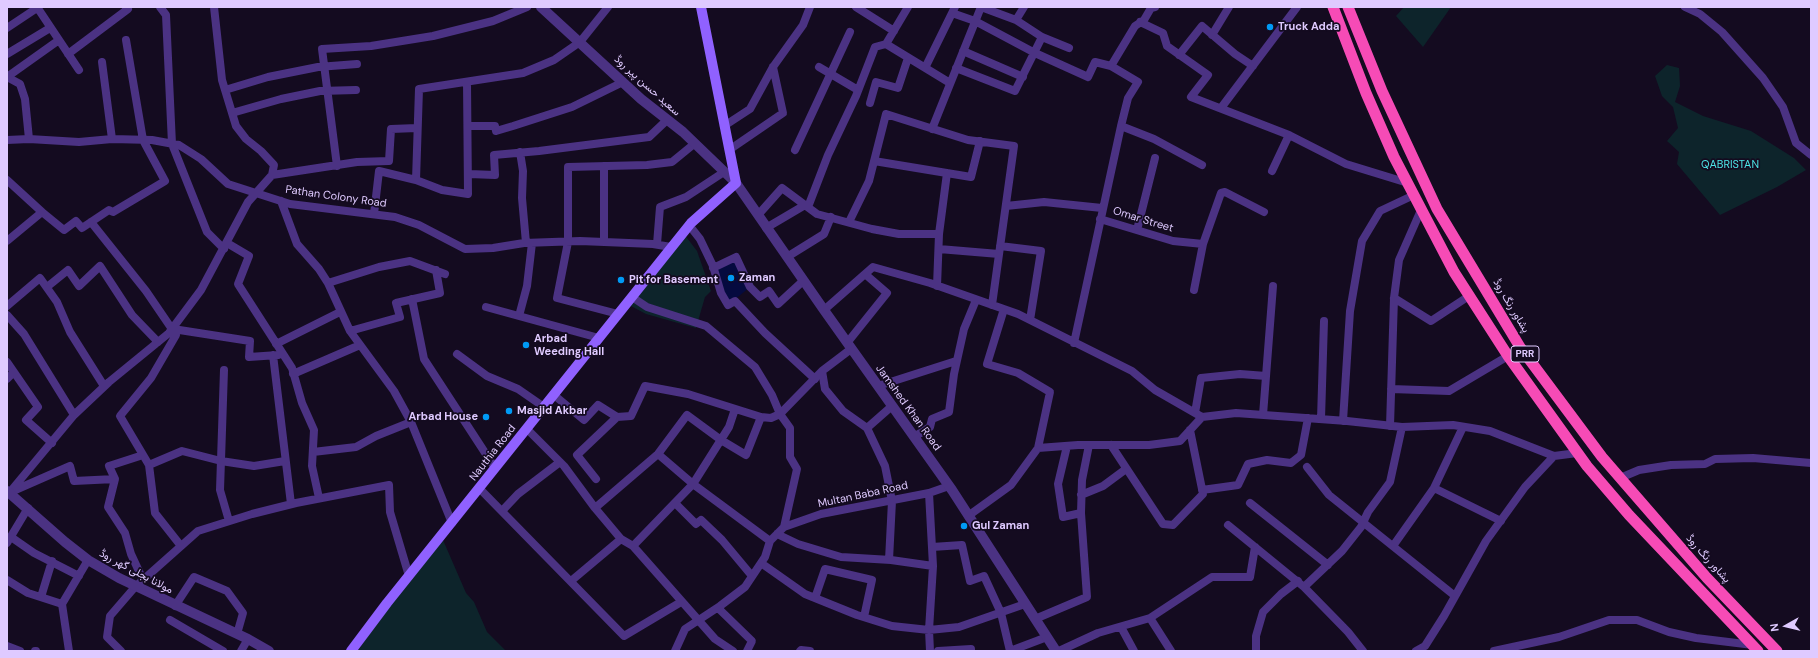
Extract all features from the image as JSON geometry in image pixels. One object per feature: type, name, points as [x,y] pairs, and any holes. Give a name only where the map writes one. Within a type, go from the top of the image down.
[{"type":"highway","name":"PRR","points":[[1333,7],[1366,93],[1421,210],[1454,272],[1508,356],[1577,453],[1629,515],[1756,648]]},
{"type":"highway","name":"پشاور رنگ روڈ","points":[[1348,7],[1382,91],[1438,209],[1520,347],[1602,458],[1702,572],[1777,651]]},
{"type":"main road","points":[[700,7],[736,183]]},
{"type":"main road","name":"Nauthia Road","points":[[352,651],[409,576],[480,489],[495,468],[689,225],[736,183]]},
{"type":"street","points":[[68,54],[128,9],[126,7]]},
{"type":"street","points":[[160,7],[166,15],[172,144],[208,232],[226,246],[249,256],[238,284],[283,355],[293,374],[302,403],[314,430],[312,466],[319,498]]},
{"type":"street","points":[[9,492],[52,443],[74,415],[104,386],[173,329],[202,290],[248,202],[272,175],[274,165],[262,151],[246,139],[236,126],[225,90],[214,7]]},
{"type":"street","points":[[337,166],[326,90],[322,49],[371,46],[433,36],[494,21],[527,7]]},
{"type":"street","name":"سعید حسن پیر روڈ","points":[[541,7],[641,100],[667,120],[736,183]]},
{"type":"street","points":[[416,180],[419,89],[523,73],[554,60],[580,42],[608,7]]},
{"type":"street","points":[[724,126],[750,109],[773,67],[804,25],[810,7]]},
{"type":"street","points":[[856,7],[894,31]]},
{"type":"street","points":[[766,228],[806,206],[858,90],[875,47],[886,44],[908,7]]},
{"type":"street","points":[[932,129],[981,7],[1016,20],[1042,37],[1069,48]]},
{"type":"street","points":[[1016,20],[1024,7]]},
{"type":"street","points":[[1110,66],[1134,26],[1144,20],[1150,8],[1155,7]]},
{"type":"street","points":[[1212,34],[1229,7]]},
{"type":"street","points":[[1221,108],[1297,7]]},
{"type":"street","points":[[1685,7],[1700,14],[1722,32],[1764,78],[1783,107],[1796,143],[1811,155]]},
{"type":"street","points":[[7,28],[37,8],[79,70]]},
{"type":"street","points":[[925,68],[954,10],[1035,53],[1088,77],[1095,62],[1110,66],[1138,82],[1128,98],[1121,126],[1102,208],[1074,343]]},
{"type":"street","points":[[1140,22],[1163,33],[1167,46],[1208,75],[1191,97],[1289,135],[1346,164],[1408,183]]},
{"type":"street","points":[[1179,55],[1202,26],[1235,54],[1253,66]]},
{"type":"street","points":[[7,54],[50,28]]},
{"type":"street","points":[[795,150],[850,32]]},
{"type":"street","points":[[956,68],[1015,91],[1042,37]]},
{"type":"street","points":[[29,139],[25,99],[20,84],[7,77],[59,40]]},
{"type":"street","points":[[7,180],[64,230],[76,221],[82,228],[109,210],[113,212],[165,181],[143,140],[126,40]]},
{"type":"street","points":[[886,44],[950,83]]},
{"type":"street","points":[[963,52],[1023,77]]},
{"type":"street","points":[[870,103],[876,82],[898,88],[908,58]]},
{"type":"street","points":[[102,62],[112,140]]},
{"type":"street","points":[[225,90],[268,78],[324,66],[357,64]]},
{"type":"street","points":[[729,150],[783,113],[773,67]]},
{"type":"street","points":[[819,67],[858,90]]},
{"type":"street","points":[[374,214],[379,171],[416,180],[442,190],[468,194],[467,82]]},
{"type":"street","points":[[468,126],[495,126],[496,131],[514,126],[572,107],[623,82]]},
{"type":"street","points":[[232,113],[281,99],[326,90],[356,90]]},
{"type":"street","points":[[849,222],[869,181],[886,114],[968,140],[1014,146],[992,305]]},
{"type":"street","points":[[468,174],[495,175],[494,155],[539,151],[649,137],[667,120]]},
{"type":"street","points":[[1121,126],[1154,139],[1202,165]]},
{"type":"street","points":[[272,175],[357,162],[389,161],[391,129],[417,128]]},
{"type":"street","points":[[1272,171],[1289,135]]},
{"type":"street","name":"Pathan Colony Road","points":[[7,140],[29,139],[80,142],[143,140],[179,145],[201,159],[228,184],[290,204],[395,217],[419,225],[465,249],[493,248],[529,243],[568,242],[657,244],[671,247]]},
{"type":"street","points":[[874,161],[971,177],[980,141]]},
{"type":"street","points":[[618,314],[557,298],[568,242],[568,167],[672,162],[694,144]]},
{"type":"street","points":[[519,316],[527,286],[529,243],[522,198],[523,171],[520,152]]},
{"type":"street","points":[[1137,230],[1155,158]]},
{"type":"street","points":[[604,166],[604,242]]},
{"type":"street","points":[[657,244],[660,207],[686,196],[724,172]]},
{"type":"street","points":[[937,286],[939,234],[947,173]]},
{"type":"street","name":"Jamshed Khan Road","points":[[736,183],[803,281],[949,486],[1056,651]]},
{"type":"street","points":[[758,215],[782,188],[817,214],[899,234],[939,234]]},
{"type":"street","points":[[1194,290],[1203,244],[1222,192],[1264,212]]},
{"type":"street","points":[[1343,421],[1350,311],[1362,241],[1380,211],[1414,195]]},
{"type":"street","points":[[281,201],[297,244],[320,270],[328,283],[350,331],[394,391],[411,422],[452,523]]},
{"type":"street","points":[[1006,206],[1044,202],[1102,208]]},
{"type":"street","points":[[1390,426],[1394,298],[1399,260],[1421,210]]},
{"type":"street","points":[[7,241],[42,212]]},
{"type":"street","points":[[787,257],[824,234],[831,217]]},
{"type":"street","name":"Omar Street","points":[[1100,219],[1173,241],[1203,244]]},
{"type":"street","points":[[91,222],[146,291],[176,335],[151,378],[120,416],[149,465],[155,513],[181,546]]},
{"type":"street","points":[[689,225],[700,239],[713,268],[721,293],[728,305],[735,301],[765,333],[815,379]]},
{"type":"street","points":[[939,249],[1041,251],[1030,320]]},
{"type":"street","points":[[713,268],[736,257],[750,287],[760,298],[769,291],[778,304],[803,281]]},
{"type":"street","points":[[328,283],[379,267],[410,261],[445,274]]},
{"type":"street","points":[[47,287],[68,270],[79,286],[100,266],[132,315],[158,342]]},
{"type":"street","points":[[824,310],[873,267],[937,286],[1004,309],[1030,320],[1132,371],[1155,390],[1199,415],[1236,413],[1402,427],[1453,425],[1490,431],[1554,456],[1577,453]]},
{"type":"street","points":[[350,331],[400,317],[396,303],[440,293],[436,270]]},
{"type":"street","points":[[554,394],[584,420],[598,405],[617,417],[630,416],[645,386],[688,394],[761,417],[771,418],[780,414],[849,346],[887,293],[865,274]]},
{"type":"street","points":[[7,306],[40,278],[57,302],[70,332],[104,386]]},
{"type":"street","points":[[1263,415],[1273,286]]},
{"type":"street","points":[[1394,298],[1431,321],[1470,296]]},
{"type":"street","points":[[632,297],[647,307],[706,326],[755,367],[772,395],[780,414],[790,428],[790,457],[797,470],[784,527]]},
{"type":"street","points":[[412,299],[424,359],[495,468]]},
{"type":"street","points":[[914,438],[930,427],[932,419],[949,412],[956,361],[964,329],[976,300]]},
{"type":"street","points":[[486,307],[599,338]]},
{"type":"street","points":[[968,516],[1011,485],[1038,448],[1050,392],[1018,373],[988,364],[1004,309]]},
{"type":"street","points":[[276,344],[340,312]]},
{"type":"street","points":[[7,315],[24,334],[74,415]]},
{"type":"street","points":[[1321,419],[1324,321]]},
{"type":"street","points":[[173,329],[250,341],[249,357],[283,355]]},
{"type":"street","points":[[293,374],[360,345]]},
{"type":"street","points":[[457,354],[487,376],[518,390],[544,408]]},
{"type":"street","points":[[273,355],[291,504]]},
{"type":"street","points":[[1391,389],[1449,391],[1508,356]]},
{"type":"street","points":[[878,386],[956,361]]},
{"type":"street","points":[[7,362],[38,407],[26,420],[52,443]]},
{"type":"street","points":[[224,370],[220,490],[229,521]]},
{"type":"street","points":[[7,379],[14,372]]},
{"type":"street","points":[[822,372],[825,389],[843,411],[867,428],[885,466],[892,501],[888,560]]},
{"type":"street","points":[[1038,448],[1089,445],[1149,445],[1180,441],[1190,430],[1199,415],[1201,378],[1240,374],[1266,376]]},
{"type":"street","points":[[867,428],[892,406]]},
{"type":"street","points":[[633,546],[693,484],[729,427],[735,409]]},
{"type":"street","points":[[595,508],[658,454],[687,415],[721,440],[746,455],[761,417]]},
{"type":"street","points":[[596,479],[577,455],[617,417]]},
{"type":"street","points":[[1202,490],[1238,485],[1248,464],[1267,460],[1291,463],[1301,455],[1308,418]]},
{"type":"street","points":[[313,452],[356,447],[376,436],[411,422]]},
{"type":"street","points":[[1256,651],[1256,636],[1263,612],[1281,594],[1301,584],[1328,565],[1342,551],[1363,523],[1368,512],[1390,482],[1402,427]]},
{"type":"street","points":[[1392,546],[1434,488],[1463,427]]},
{"type":"street","points":[[527,429],[560,462],[621,539],[633,546],[715,639],[733,651]]},
{"type":"street","points":[[1112,445],[1126,469],[1163,524],[1173,525],[1203,494],[1190,430]]},
{"type":"street","points":[[1035,619],[1087,597],[1081,495],[1082,480],[1089,445]]},
{"type":"street","points":[[1067,446],[1058,484],[1063,517],[1081,513]]},
{"type":"street","points":[[149,465],[182,451],[221,461],[254,466],[285,461]]},
{"type":"street","points":[[658,454],[693,484],[770,541]]},
{"type":"street","points":[[143,455],[108,466],[116,479],[108,507],[125,533],[131,554],[143,580]]},
{"type":"street","points":[[1418,651],[1425,646],[1486,542],[1526,487],[1554,456]]},
{"type":"street","points":[[1620,478],[1639,470],[1671,465],[1705,464],[1715,459],[1753,458],[1811,463]]},
{"type":"street","points":[[502,511],[518,494],[560,462]]},
{"type":"street","points":[[9,492],[70,466],[74,481],[116,479]]},
{"type":"street","points":[[1307,466],[1329,495],[1455,596]]},
{"type":"street","points":[[1081,495],[1103,486],[1126,469]]},
{"type":"street","points":[[121,651],[107,637],[110,616],[135,587],[198,531],[291,504],[389,484],[390,512],[409,576]]},
{"type":"street","name":"Multan Baba Road","points":[[674,651],[686,629],[718,608],[745,587],[761,563],[770,541],[784,527],[821,514],[929,493],[949,486]]},
{"type":"street","points":[[1434,488],[1501,521]]},
{"type":"street","points":[[480,489],[624,636],[681,602]]},
{"type":"street","name":"مولانا بجلی گھر روڈ","points":[[9,492],[65,542],[88,560],[135,587],[248,639],[269,651]]},
{"type":"street","points":[[929,493],[933,566],[929,630],[930,651]]},
{"type":"street","points":[[675,503],[696,524],[701,520],[722,540],[752,576]]},
{"type":"street","points":[[1250,503],[1328,565]]},
{"type":"street","points":[[28,508],[9,540],[79,576]]},
{"type":"street","points":[[1228,525],[1301,584],[1348,632],[1363,651]]},
{"type":"street","points":[[777,534],[798,544],[841,557],[888,560],[933,566]]},
{"type":"street","points":[[571,582],[621,539]]},
{"type":"street","points":[[932,547],[962,545],[970,581],[984,576],[1001,613],[1010,651],[1047,637]]},
{"type":"street","points":[[1059,651],[1098,633],[1150,618],[1212,577],[1250,577],[1255,547]]},
{"type":"street","points":[[69,651],[62,604],[88,560]]},
{"type":"street","points":[[41,597],[52,561]]},
{"type":"street","points":[[761,563],[805,594],[864,617],[892,626],[929,630],[959,627],[1025,604]]},
{"type":"street","points":[[815,598],[825,569],[872,580],[864,617]]},
{"type":"street","points":[[175,606],[194,577],[227,591],[243,613],[237,634]]},
{"type":"street","points":[[7,580],[28,593],[62,604]]},
{"type":"street","points":[[718,608],[752,641],[747,651]]},
{"type":"street","points":[[1150,618],[1171,651]]},
{"type":"street","points":[[170,620],[223,651]]},
{"type":"street","points":[[1494,651],[1559,636],[1609,620],[1637,620],[1669,632],[1756,648]]},
{"type":"street","points":[[1122,627],[1134,651]]},
{"type":"street","points":[[241,651],[248,639]]},
{"type":"street","points":[[7,646],[20,651]]},
{"type":"street","points":[[938,651],[971,649],[971,651]]},
{"type":"street","points":[[800,651],[810,651]]},
{"type":"green space","points":[[1404,7],[1451,7],[1423,47],[1396,16]]},
{"type":"green space","name":"QABRISTAN","points":[[1667,65],[1679,68],[1680,86],[1675,102],[1703,116],[1751,131],[1794,158],[1806,170],[1777,187],[1720,215],[1677,164],[1679,152],[1667,141],[1678,128],[1673,107],[1662,96],[1655,76]]},
{"type":"green space","points":[[684,234],[697,251],[711,291],[705,297],[696,328],[646,314],[629,305]]},
{"type":"green space","points":[[443,540],[466,593],[474,602],[487,632],[506,651],[358,651],[379,619]]},
{"type":"shaded area","name":"Zaman","points":[[736,257],[750,287],[727,306],[713,268]]},
{"type":"place","name":"Truck Adda","points":[[1270,27]]},
{"type":"place","name":"Zaman","points":[[731,278]]},
{"type":"place","name":"Pit for Basement","points":[[621,280]]},
{"type":"place","name":"Arbad Weeding Hall","points":[[526,345]]},
{"type":"place","name":"Masjid Akbar","points":[[509,411]]},
{"type":"place","name":"Arbad House","points":[[486,417]]},
{"type":"place","name":"Gul Zaman","points":[[964,526]]}]
